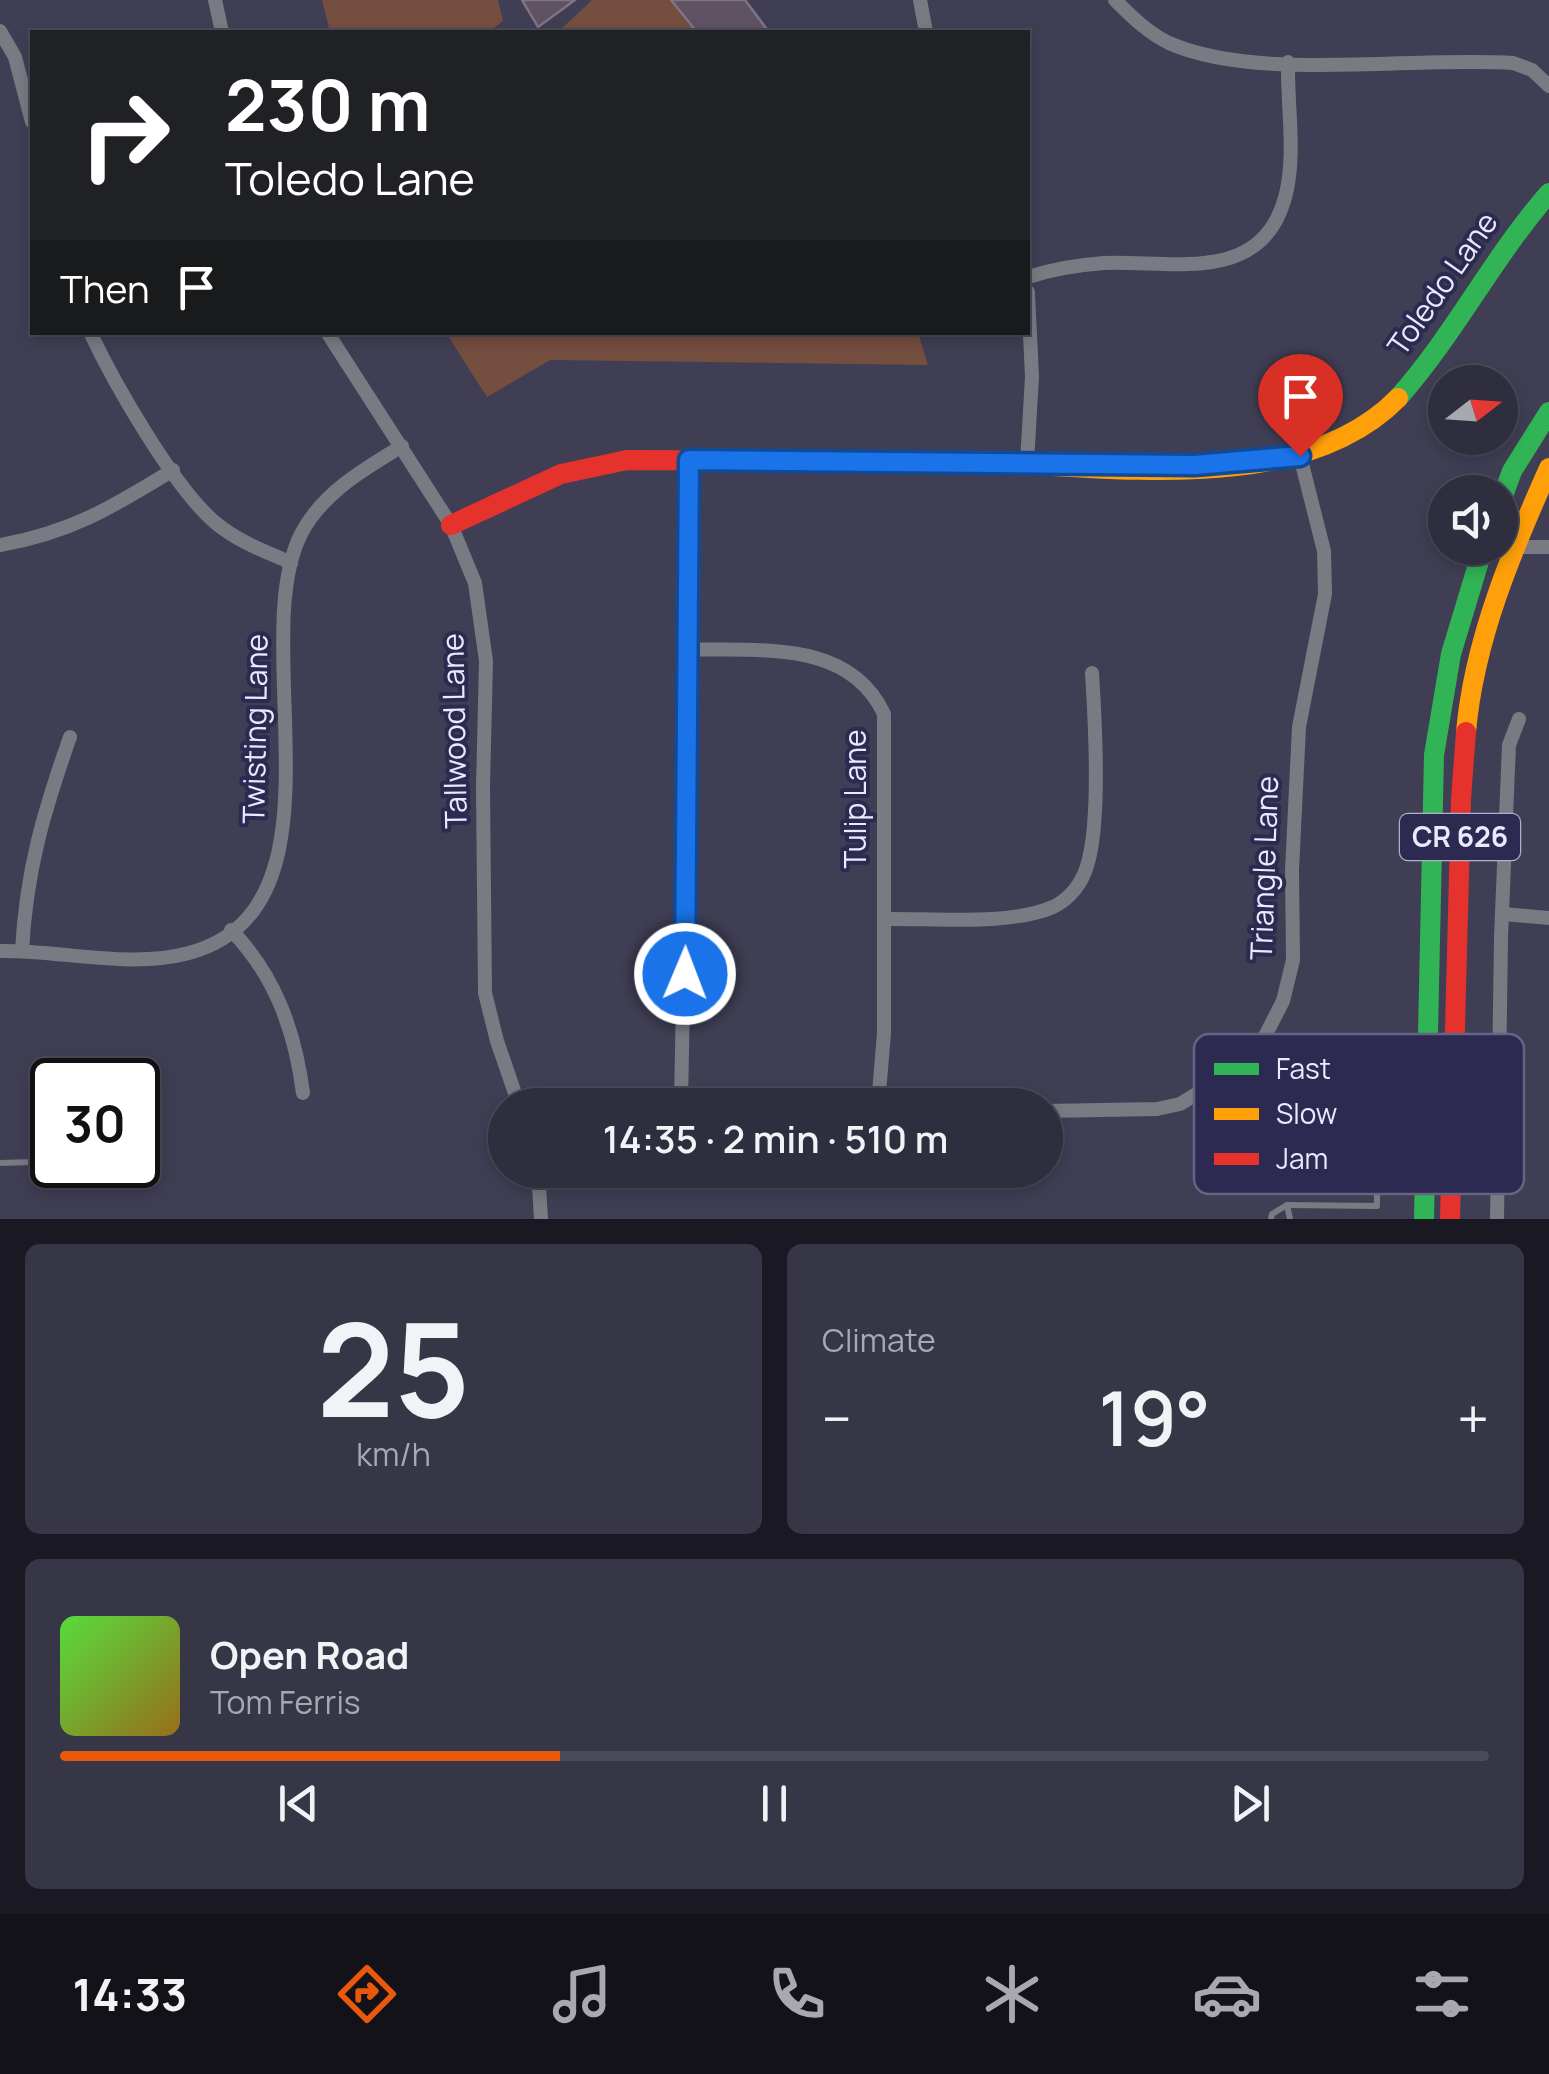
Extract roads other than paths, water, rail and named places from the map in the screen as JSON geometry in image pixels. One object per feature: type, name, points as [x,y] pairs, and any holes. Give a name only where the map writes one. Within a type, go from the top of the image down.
[{"type":"main road","name":"Toledo Lane","points":[[452,525],[543,481],[582,467],[628,460],[1209,465],[1300,456],[1338,442],[1372,422],[1427,364],[1487,270],[1549,193]]},
{"type":"main road","points":[[1511,475],[1549,412]]},
{"type":"main road","name":"CR 626","points":[[1518,538],[1549,468]]},
{"type":"main road","name":"CR 626","points":[[1427,1034],[1434,755],[1450,654],[1478,565]]},
{"type":"main road","name":"CR 626","points":[[1455,1034],[1461,799],[1468,711],[1485,635],[1508,565]]},
{"type":"main road","name":"CR 626","points":[[1424,1194],[1424,1219]]},
{"type":"main road","name":"CR 626","points":[[1450,1219],[1451,1194]]},
{"type":"street","points":[[215,0],[222,30]]},
{"type":"street","points":[[920,0],[926,30]]},
{"type":"street","points":[[1115,0],[1151,32],[1187,49],[1227,60],[1513,63],[1532,70],[1549,86]]},
{"type":"street","points":[[0,31],[16,58],[30,114]]},
{"type":"street","points":[[1030,276],[1069,266],[1226,260],[1257,245],[1284,201],[1288,62]]},
{"type":"street","points":[[1027,462],[1030,316]]},
{"type":"street","points":[[91,335],[108,370],[191,498],[218,525],[246,544],[291,563]]},
{"type":"street","name":"Tallwood Lane","points":[[329,335],[452,525],[475,582],[486,661],[482,787],[486,992],[496,1041],[514,1088]]},
{"type":"street","name":"Twisting Lane","points":[[0,951],[172,957],[210,946],[232,930],[263,893],[279,856],[284,813],[284,662],[291,563],[302,532],[323,503],[351,478],[402,446]]},
{"type":"street","name":"Triangle Lane","points":[[1266,1034],[1283,1001],[1292,960],[1299,727],[1325,594],[1324,551],[1300,456]]},
{"type":"street","points":[[681,1088],[689,460]]},
{"type":"street","points":[[0,544],[35,540],[88,521],[173,470]]},
{"type":"street","points":[[1518,547],[1549,547]]},
{"type":"street","name":"Tulip Lane","points":[[687,649],[776,651],[826,660],[854,674],[877,699],[884,714],[884,1033],[879,1088]]},
{"type":"street","points":[[884,919],[1040,912],[1071,894],[1088,864],[1093,828],[1092,673]]},
{"type":"street","points":[[1501,1034],[1510,745],[1519,719]]},
{"type":"street","points":[[22,951],[25,895],[34,843],[70,736]]},
{"type":"street","points":[[1503,914],[1549,918]]},
{"type":"street","points":[[232,930],[254,956],[278,996],[290,1028],[302,1092]]},
{"type":"street","name":"Triangle Lane","points":[[1063,1110],[1157,1109],[1194,1097]]},
{"type":"street","points":[[539,1188],[541,1219]]},
{"type":"street","points":[[1497,1194],[1497,1219]]},
{"type":"lane","points":[[0,1163],[30,1162]]},
{"type":"lane","points":[[1271,1219],[1287,1205],[1377,1206],[1377,1194]]},
{"type":"lane","points":[[1287,1205],[1290,1219]]}]
